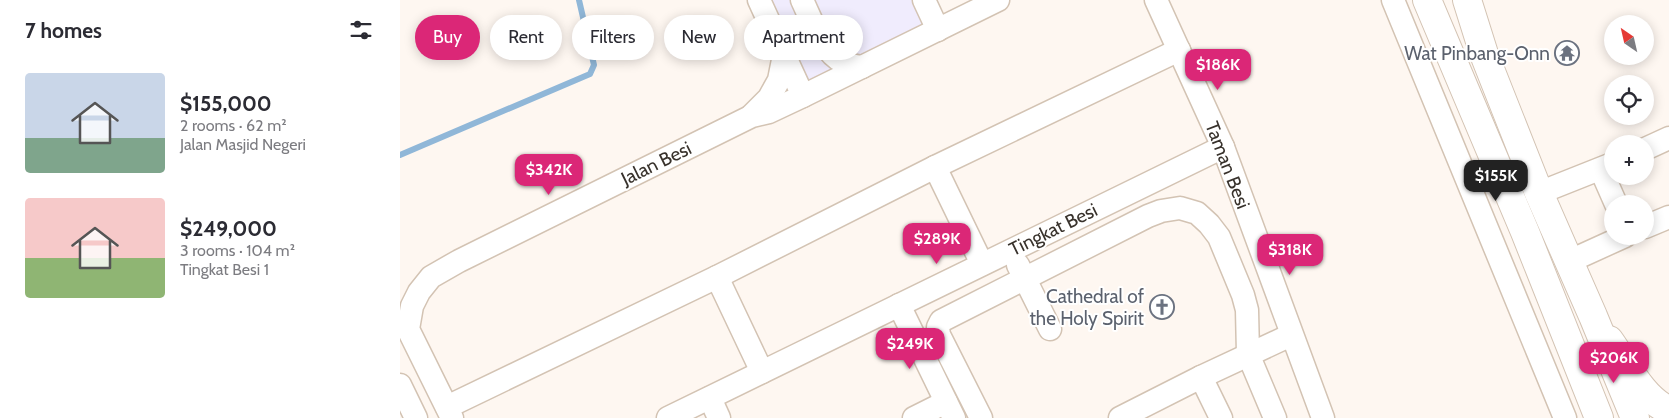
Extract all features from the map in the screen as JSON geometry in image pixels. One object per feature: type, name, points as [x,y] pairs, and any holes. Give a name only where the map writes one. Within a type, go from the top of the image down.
[{"type":"main road","points":[[1427,0],[1525,232],[1599,418]]},
{"type":"main road","points":[[1467,0],[1484,54],[1539,193],[1570,261],[1634,418]]},
{"type":"main road","points":[[1593,316],[1648,395],[1669,410]]},
{"type":"street","points":[[759,0],[766,15]]},
{"type":"street","points":[[802,0],[831,54],[843,62],[862,67]]},
{"type":"street","points":[[924,0],[938,30]]},
{"type":"street","name":"Jalan Besi","points":[[450,412],[404,328],[419,292],[431,277],[752,116],[769,112],[803,96],[998,0]]},
{"type":"street","name":"Taman Besi","points":[[1156,0],[1223,147],[1323,418]]},
{"type":"street","points":[[1393,0],[1565,418]]},
{"type":"street","points":[[450,412],[935,167],[1179,50]]},
{"type":"street","points":[[752,116],[769,98],[779,80],[783,60]]},
{"type":"street","points":[[786,60],[803,96]]},
{"type":"street","points":[[1654,145],[1669,138]]},
{"type":"street","name":"Tingkat Besi","points":[[668,418],[1223,147]]},
{"type":"street","points":[[935,167],[982,264]]},
{"type":"street","points":[[1539,193],[1604,168]]},
{"type":"street","points":[[981,418],[939,335],[938,327],[941,321],[1022,272],[1148,216],[1161,211],[1180,208],[1197,213],[1219,237],[1243,295],[1247,310],[1248,354],[1275,418]]},
{"type":"street","points":[[1654,223],[1669,217]]},
{"type":"street","points":[[1570,261],[1605,245]]},
{"type":"street","points":[[1022,272],[1050,329]]},
{"type":"street","points":[[716,277],[762,372]]},
{"type":"street","points":[[899,305],[950,410],[914,418]]},
{"type":"street","points":[[1120,418],[1248,354],[1291,335]]},
{"type":"street","points":[[1201,377],[1221,418]]},
{"type":"street","points":[[400,385],[416,418]]},
{"type":"street","points":[[710,398],[719,418]]},
{"type":"shaded area","points":[[759,0],[924,0],[938,30],[803,96],[786,60],[863,60],[863,15],[766,15]]},
{"type":"waterway","points":[[400,155],[590,74],[594,65],[579,0]]},
{"type":"place","name":"Wat Pinbang-Onn","points":[[1567,53]]},
{"type":"place","name":"Cathedral of the Holy Spirit","points":[[1162,307]]}]
